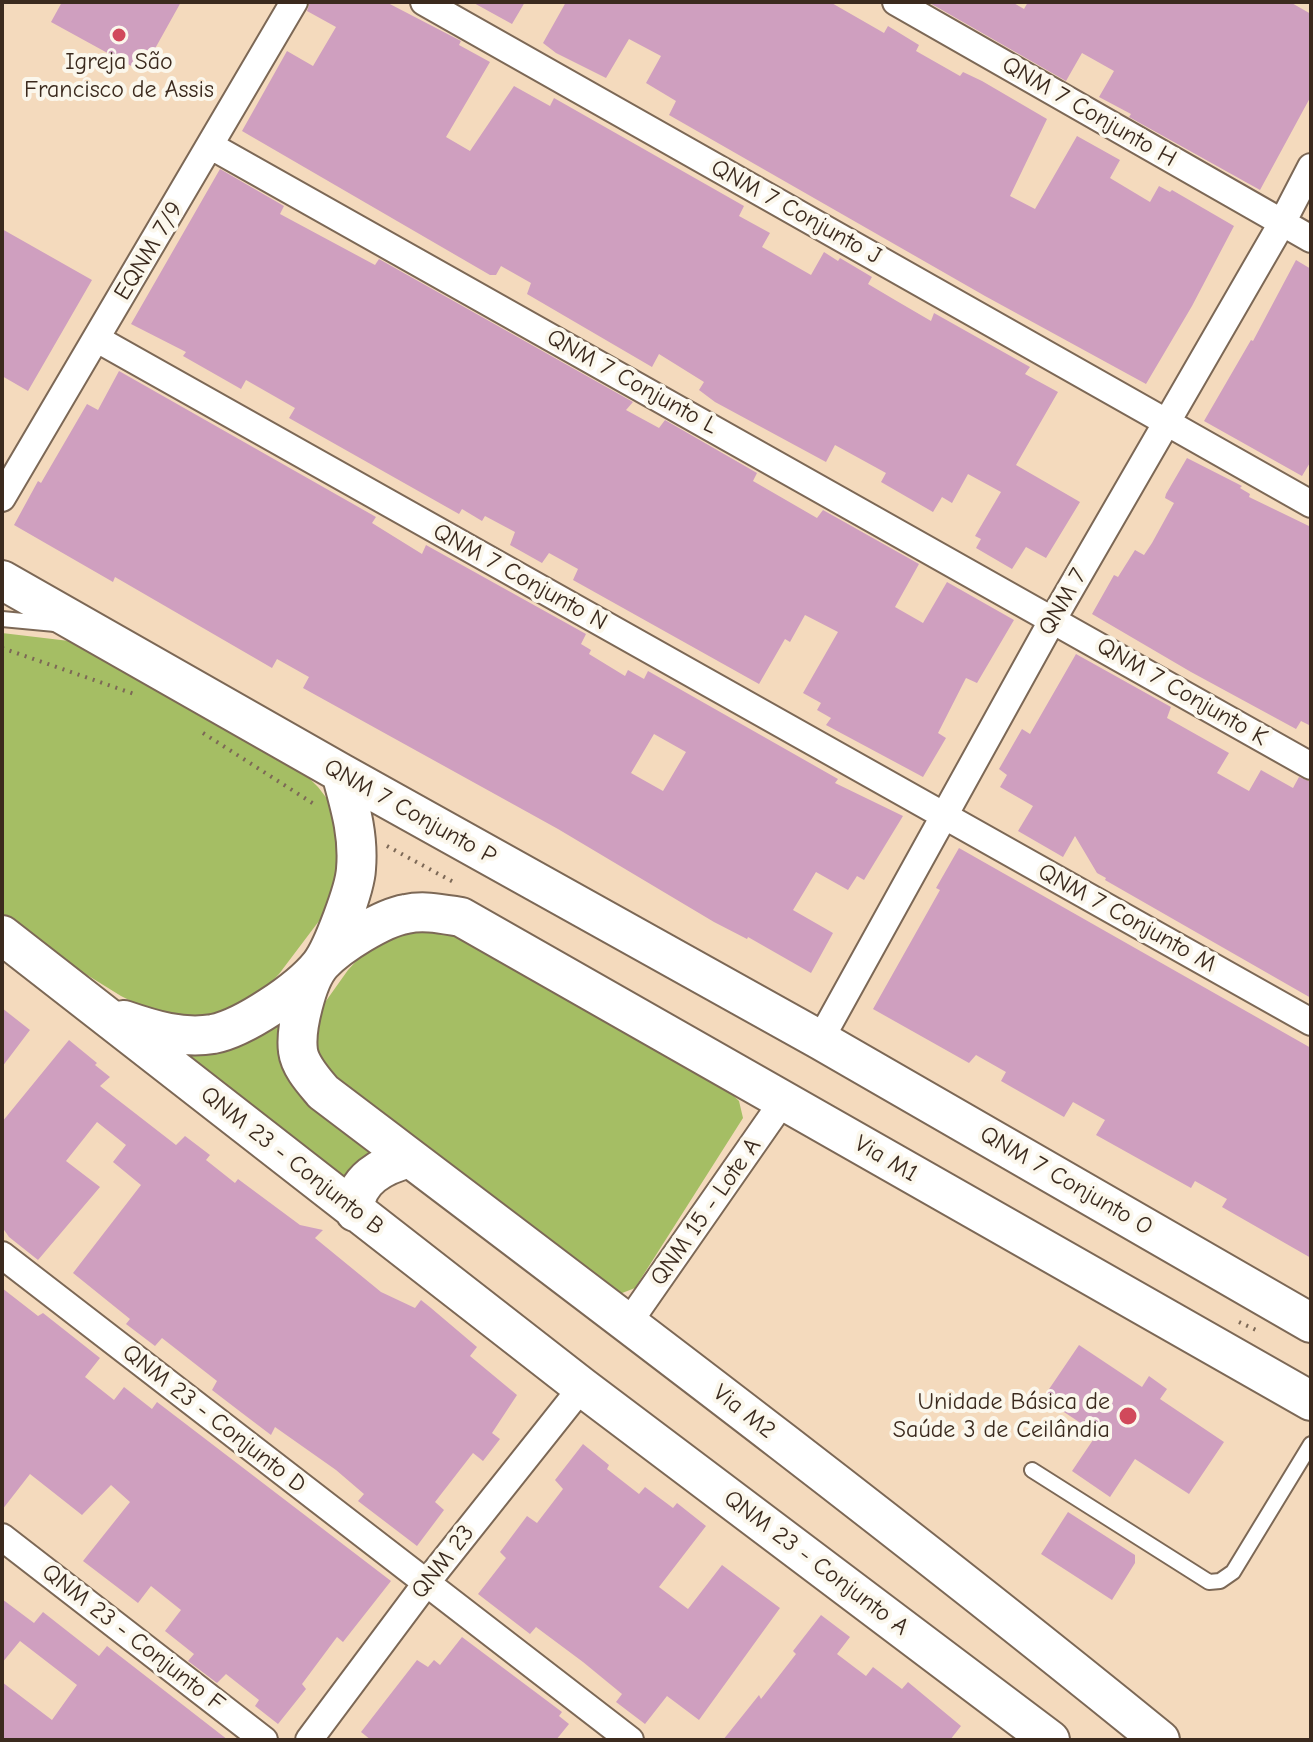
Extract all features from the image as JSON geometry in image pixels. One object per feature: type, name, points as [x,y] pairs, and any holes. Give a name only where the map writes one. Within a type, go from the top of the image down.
[{"type":"main road","name":"QNM 7 Conjunto P","points":[[2,580],[820,1040]]},
{"type":"main road","name":"Via M2","points":[[341,773],[357,829],[356,871],[351,897],[303,1003],[297,1030],[298,1053],[308,1074],[323,1092],[629,1322],[1160,1740]]},
{"type":"main road","name":"Via M1","points":[[320,965],[361,934],[404,914],[432,912],[461,917],[1311,1401]]},
{"type":"main road","name":"QNM 23 - Conjunto B","points":[[2,935],[582,1387]]},
{"type":"main road","points":[[106,1014],[159,1032],[214,1034],[243,1023],[273,1005],[320,965]]},
{"type":"main road","name":"QNM 7 Conjunto O","points":[[820,1040],[1311,1323]]},
{"type":"main road","points":[[355,1212],[357,1191],[369,1178],[384,1166],[410,1158]]},
{"type":"main road","points":[[1158,1314],[1239,1340],[1311,1382]]},
{"type":"main road","name":"QNM 23 - Conjunto A","points":[[582,1387],[1050,1740]]},
{"type":"street","name":"EQNM 7/9","points":[[2,498],[294,2]]},
{"type":"street","name":"QNM 7 Conjunto J","points":[[424,2],[1311,504]]},
{"type":"street","name":"QNM 7 Conjunto H","points":[[896,2],[1311,239]]},
{"type":"street","name":"QNM 7 Conjunto L","points":[[211,146],[1053,619]]},
{"type":"street","name":"QNM 7","points":[[820,1040],[943,814],[1282,223],[1311,167]]},
{"type":"street","name":"QNM 7 Conjunto N","points":[[97,339],[943,814]]},
{"type":"street","name":"QNM 7 Conjunto K","points":[[1053,619],[1311,766]]},
{"type":"street","name":"QNM 7 Conjunto M","points":[[943,814],[1311,1022]]},
{"type":"street","name":"QNM 15 - Lote A","points":[[629,1322],[783,1101]]},
{"type":"street","name":"QNM 23 - Conjunto D","points":[[2,1255],[630,1740]]},
{"type":"street","name":"QNM 23","points":[[309,1740],[427,1582],[582,1387]]},
{"type":"street","name":"QNM 23 - Conjunto F","points":[[2,1537],[264,1740]]},
{"type":"lane","points":[[2,619],[88,628]]},
{"type":"lane","points":[[1032,1470],[1209,1582],[1220,1581],[1233,1572],[1311,1444]]},
{"type":"green space","points":[[2,633],[86,643],[290,759],[335,809],[343,853],[333,895],[322,917],[279,974],[260,994],[238,1009],[191,1021],[147,1009],[29,939],[2,918]]},
{"type":"green space","points":[[444,928],[725,1087],[739,1101],[743,1118],[635,1288],[617,1295],[327,1079],[311,1042],[316,1015],[348,970],[371,945],[388,933]]},
{"type":"green space","points":[[283,1011],[281,1054],[288,1079],[380,1153],[356,1165],[343,1183],[178,1048]]},
{"type":"building","name":"Igreja São Francisco de Assis","points":[[62,2],[181,2],[152,54],[143,49],[133,67],[51,22]]},
{"type":"building","points":[[310,2],[386,2],[461,41],[459,45],[490,62],[446,137],[470,151],[514,86],[550,106],[554,98],[744,206],[739,216],[770,233],[762,247],[811,275],[824,252],[838,261],[840,258],[872,277],[868,284],[931,321],[934,313],[1030,367],[1025,374],[1058,392],[1016,465],[1080,502],[1046,558],[1026,547],[1012,569],[976,548],[981,539],[975,536],[1001,492],[968,474],[952,503],[942,497],[933,512],[881,482],[886,473],[835,445],[826,462],[715,402],[699,390],[704,382],[659,354],[652,367],[527,294],[531,283],[501,266],[496,275],[490,275],[242,131],[287,51],[313,66],[336,27],[307,11]]},
{"type":"building","points":[[472,2],[525,2],[512,24]]},
{"type":"building","points":[[566,2],[830,2],[884,33],[888,26],[919,45],[916,51],[960,76],[963,72],[982,81],[1047,119],[1010,196],[1035,209],[1077,136],[1120,160],[1110,178],[1150,202],[1159,186],[1170,192],[1172,190],[1234,226],[1146,384],[985,296],[669,115],[676,101],[646,83],[661,56],[629,39],[606,78],[556,53],[543,43]]},
{"type":"building","points":[[928,2],[1012,2],[1024,9],[1028,2],[1290,2],[1311,14],[1311,96],[1260,190],[1099,97],[1114,71],[1082,53],[1066,81]]},
{"type":"building","points":[[220,169],[284,206],[280,214],[375,265],[379,259],[633,402],[626,410],[659,428],[665,420],[757,473],[753,481],[817,518],[823,510],[919,564],[895,607],[923,623],[947,582],[1014,620],[977,683],[966,678],[938,733],[946,738],[923,777],[826,725],[831,718],[817,710],[821,703],[803,693],[838,632],[805,615],[790,642],[785,639],[759,684],[573,580],[578,569],[549,553],[542,563],[510,545],[515,532],[485,516],[482,521],[462,509],[459,514],[289,418],[295,408],[246,380],[241,389],[183,356],[186,352],[131,324]]},
{"type":"building","points":[[2,229],[92,280],[28,391],[2,376]]},
{"type":"building","points":[[1296,260],[1311,269],[1311,461],[1302,476],[1204,421],[1253,341]]},
{"type":"building","points":[[119,371],[376,517],[372,523],[422,554],[426,545],[586,634],[581,644],[591,650],[589,654],[625,676],[628,670],[644,679],[648,671],[838,779],[835,783],[903,816],[864,880],[857,876],[848,890],[816,872],[793,910],[833,933],[811,973],[748,937],[714,922],[558,829],[303,688],[309,677],[277,659],[272,668],[115,577],[113,582],[14,525],[87,404],[98,410]],"holes":[[[654,734],[686,752],[663,791],[631,773]]]},
{"type":"building","points":[[1187,458],[1242,486],[1240,488],[1250,494],[1249,497],[1311,527],[1311,726],[1301,721],[1296,729],[1092,614],[1114,575],[1118,577],[1135,550],[1144,555],[1152,543],[1174,503],[1165,498],[1166,494]]},
{"type":"building","points":[[1076,654],[1171,707],[1167,718],[1229,753],[1217,773],[1249,791],[1261,770],[1293,788],[1299,777],[1311,782],[1311,998],[1105,880],[1097,873],[1075,836],[1063,857],[1018,831],[1033,806],[1000,787],[1007,775],[999,769],[1022,729],[1030,734]]},
{"type":"building","points":[[959,848],[1311,1048],[1311,1258],[1222,1207],[1227,1199],[1195,1181],[1191,1188],[1096,1135],[1105,1120],[1073,1102],[1064,1117],[1001,1081],[1006,1072],[976,1055],[969,1063],[873,1009],[940,890],[936,888]]},
{"type":"building","points":[[2,1008],[30,1030],[2,1067]]},
{"type":"building","points":[[69,1040],[110,1077],[100,1086],[176,1145],[185,1136],[210,1155],[206,1160],[235,1183],[238,1179],[300,1225],[323,1230],[315,1238],[381,1292],[415,1308],[421,1300],[477,1347],[470,1356],[517,1395],[492,1433],[500,1439],[483,1461],[473,1453],[435,1502],[444,1510],[417,1546],[358,1501],[364,1494],[336,1470],[275,1427],[271,1435],[212,1390],[217,1381],[162,1338],[155,1346],[126,1324],[130,1319],[73,1273],[141,1185],[113,1162],[126,1145],[97,1122],[66,1161],[100,1187],[38,1260],[9,1237],[2,1227],[2,1122]]},
{"type":"building","points":[[2,1288],[38,1316],[43,1313],[100,1358],[85,1377],[114,1400],[124,1387],[152,1409],[157,1402],[391,1581],[343,1642],[337,1637],[302,1684],[306,1689],[278,1724],[255,1706],[259,1700],[226,1674],[217,1683],[188,1661],[194,1654],[165,1631],[181,1610],[151,1586],[138,1603],[83,1561],[130,1502],[111,1485],[82,1515],[30,1474],[2,1510]]},
{"type":"building","name":"Unidade Básica de Saúde 3 de Ceilândia","points":[[1079,1345],[1142,1387],[1149,1376],[1167,1389],[1160,1399],[1224,1442],[1189,1494],[1135,1459],[1110,1497],[1072,1471],[1097,1434],[1043,1398]]},
{"type":"building","points":[[583,1444],[609,1465],[607,1469],[639,1494],[645,1487],[673,1508],[677,1503],[706,1526],[659,1587],[688,1609],[722,1565],[780,1608],[699,1720],[667,1696],[645,1724],[616,1702],[622,1694],[583,1662],[536,1627],[530,1634],[478,1594],[506,1558],[500,1552],[527,1516],[537,1523],[563,1489],[555,1480]]},
{"type":"building","points":[[1068,1512],[1135,1555],[1135,1563],[1112,1600],[1041,1554]]},
{"type":"building","points":[[2,1599],[34,1623],[43,1612],[99,1656],[107,1646],[228,1740],[2,1740],[2,1682],[52,1720],[77,1685],[20,1641],[2,1663]]},
{"type":"building","points":[[821,1615],[850,1637],[837,1654],[866,1676],[873,1667],[902,1689],[908,1682],[961,1726],[950,1740],[723,1740],[759,1695],[761,1699]]},
{"type":"building","points":[[462,1637],[562,1712],[559,1716],[569,1724],[556,1740],[371,1740],[361,1732],[417,1660],[428,1667],[434,1660],[440,1665]]},
{"type":"place","name":"Igreja São Francisco de Assis","points":[[119,35]]},
{"type":"place","name":"Unidade Básica de Saúde 3 de Ceilândia","points":[[1128,1416]]}]
